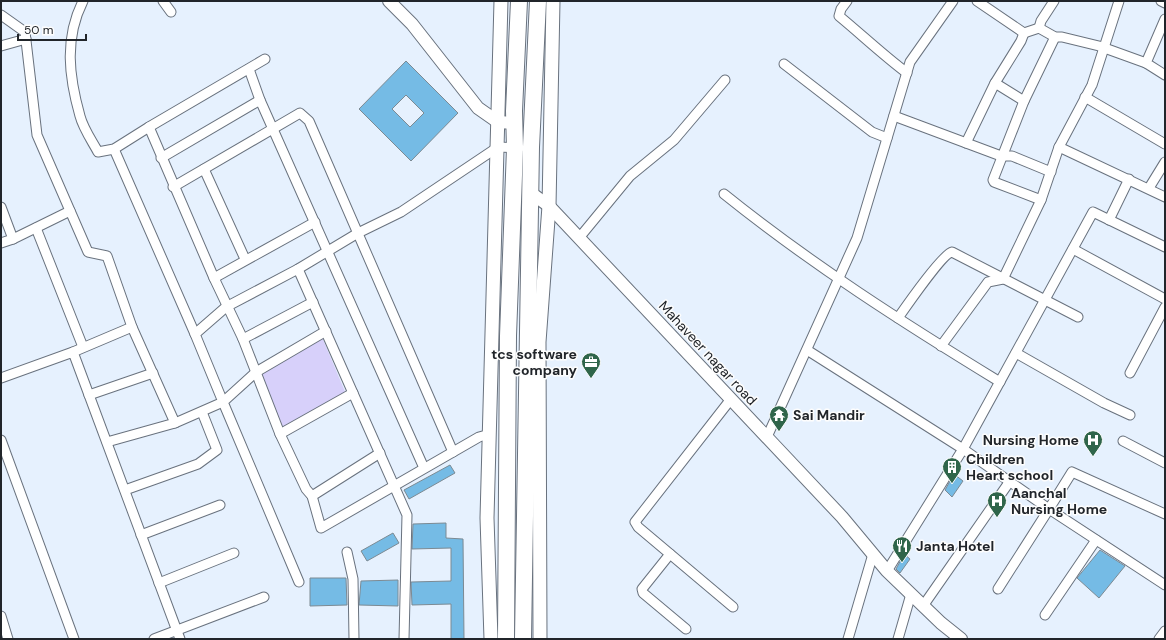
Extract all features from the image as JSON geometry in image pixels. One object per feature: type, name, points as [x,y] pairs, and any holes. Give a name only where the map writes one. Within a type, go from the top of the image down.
[{"type":"highway","points":[[506,639],[508,336],[519,1]]},
{"type":"highway","points":[[523,639],[531,147],[538,1]]},
{"type":"main road","points":[[491,639],[487,518],[501,1]]},
{"type":"main road","points":[[540,639],[539,342],[549,206],[553,1]]},
{"type":"street","points":[[83,1],[72,31],[68,58],[80,117],[98,152],[114,149],[265,59]]},
{"type":"street","points":[[163,1],[171,12]]},
{"type":"street","points":[[389,1],[412,24],[478,108],[498,122],[514,123]]},
{"type":"street","points":[[847,1],[841,9],[839,16],[872,43],[876,49],[907,73]]},
{"type":"street","points":[[767,438],[857,238],[910,62],[953,1]]},
{"type":"street","points":[[977,1],[1024,33]]},
{"type":"street","points":[[1039,28],[1041,21],[1054,1]]},
{"type":"street","points":[[1003,279],[1041,200],[1059,147],[1092,85],[1119,1]]},
{"type":"street","points":[[1161,1],[1165,2]]},
{"type":"street","points":[[1,14],[25,32],[38,135],[88,252],[107,256],[132,327],[174,423]]},
{"type":"street","points":[[1146,63],[1165,19]]},
{"type":"street","points":[[966,143],[995,83],[1024,33],[1039,28],[1055,37],[1062,37],[1104,48],[1146,63],[1165,75]]},
{"type":"street","points":[[1041,200],[994,182],[994,174],[1024,101],[1055,37]]},
{"type":"street","points":[[1,46],[26,39]]},
{"type":"street","points":[[784,64],[872,132],[887,138]]},
{"type":"street","points":[[249,69],[260,100],[424,468]]},
{"type":"street","points":[[579,238],[630,176],[674,140],[725,80]]},
{"type":"street","points":[[995,83],[1024,101]]},
{"type":"street","points":[[1085,97],[1165,144]]},
{"type":"street","points":[[161,158],[260,100]]},
{"type":"street","points":[[173,187],[300,113],[310,121],[452,452]]},
{"type":"street","points":[[894,116],[1001,156],[1012,156],[1051,172]]},
{"type":"street","points":[[149,127],[173,187],[226,307],[243,339],[280,434],[306,489],[312,496],[321,528],[452,452],[479,437],[490,434]]},
{"type":"street","points":[[195,334],[226,307],[358,233],[401,212],[498,147],[531,147]]},
{"type":"street","points":[[1059,147],[1149,188],[1165,197]]},
{"type":"street","points":[[114,149],[195,334],[299,582]]},
{"type":"street","points":[[1149,188],[1165,162]]},
{"type":"street","points":[[204,169],[245,259]]},
{"type":"street","points":[[1109,220],[1129,179]]},
{"type":"street","name":"Mahaveer nagar road","points":[[531,193],[549,206],[731,399],[842,517],[887,571],[923,606],[961,639]]},
{"type":"street","points":[[724,194],[755,219],[838,280],[940,346],[1000,382]]},
{"type":"street","points":[[1,207],[13,239]]},
{"type":"street","points":[[1,243],[13,239],[70,211]]},
{"type":"street","points":[[887,571],[964,449],[1093,212],[1165,246]]},
{"type":"street","points":[[214,278],[245,259],[315,222]]},
{"type":"street","points":[[36,228],[83,347]]},
{"type":"street","points":[[1074,249],[1165,299]]},
{"type":"street","points":[[898,318],[948,253],[960,256],[1078,317]]},
{"type":"street","points":[[298,268],[407,515],[404,639]]},
{"type":"street","points":[[940,346],[988,282],[1003,279]]},
{"type":"street","points":[[243,339],[313,302]]},
{"type":"street","points":[[1130,373],[1165,307]]},
{"type":"street","points":[[1,378],[73,352],[132,327]]},
{"type":"street","points":[[107,442],[174,423],[224,402],[256,372],[326,331]]},
{"type":"street","points":[[807,350],[964,449],[1049,509],[1165,586]]},
{"type":"street","points":[[73,352],[179,635]]},
{"type":"street","points":[[1016,353],[1104,403],[1130,415]]},
{"type":"street","points":[[89,395],[152,373]]},
{"type":"street","points":[[280,434],[353,393]]},
{"type":"street","points":[[731,399],[635,522],[638,527],[733,607]]},
{"type":"street","points":[[125,490],[198,464],[218,450],[202,412]]},
{"type":"street","points":[[1,440],[74,639]]},
{"type":"street","points":[[1123,441],[1165,463]]},
{"type":"street","points":[[312,496],[380,453]]},
{"type":"street","points":[[998,589],[1072,472],[1165,514]]},
{"type":"street","points":[[923,606],[1010,481]]},
{"type":"street","points":[[141,535],[220,505]]},
{"type":"street","points":[[1045,615],[1096,540]]},
{"type":"street","points":[[346,552],[353,579],[354,639]]},
{"type":"street","points":[[159,583],[234,553]]},
{"type":"street","points":[[670,554],[642,589],[643,593],[686,629]]},
{"type":"street","points":[[848,639],[873,554]]},
{"type":"street","points":[[898,639],[911,594]]},
{"type":"street","points":[[154,639],[179,635],[264,597]]},
{"type":"street","points":[[1,616],[8,639]]},
{"type":"street","points":[[1159,639],[1165,631]]},
{"type":"shaded area","points":[[322,337],[346,394],[282,428],[257,372]]},
{"type":"building","points":[[406,61],[458,113],[411,161],[359,109]],"holes":[[[406,95],[424,113],[410,127],[392,109]]]},
{"type":"building","points":[[450,465],[455,473],[409,499],[404,490]]},
{"type":"building","name":"Children Heart school","points":[[954,474],[963,481],[952,497],[945,490]]},
{"type":"building","points":[[446,523],[446,538],[463,539],[464,639],[451,639],[451,604],[412,605],[411,582],[451,581],[451,548],[412,549],[413,524]]},
{"type":"building","points":[[393,533],[399,543],[367,561],[361,551]]},
{"type":"building","points":[[1100,550],[1125,566],[1099,598],[1077,578]]},
{"type":"building","name":"Janta Hotel","points":[[904,554],[910,559],[900,573],[896,569]]},
{"type":"building","points":[[310,578],[346,578],[347,605],[310,606]]},
{"type":"building","points":[[398,580],[398,606],[359,605],[361,581]]},
{"type":"place","name":"tcs software company","points":[[591,379]]},
{"type":"place","name":"Sai Mandir","points":[[779,432]]},
{"type":"place","name":"Nursing Home","points":[[1093,457]]},
{"type":"place","name":"Children Heart school","points":[[952,484]]},
{"type":"place","name":"Aanchal Nursing Home","points":[[997,518]]},
{"type":"place","name":"Janta Hotel","points":[[902,563]]}]
